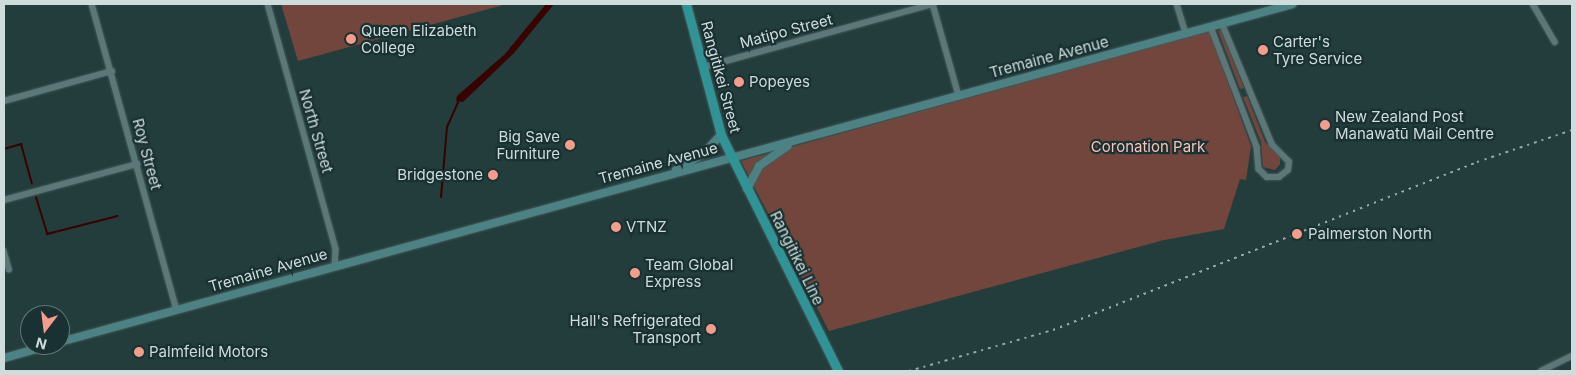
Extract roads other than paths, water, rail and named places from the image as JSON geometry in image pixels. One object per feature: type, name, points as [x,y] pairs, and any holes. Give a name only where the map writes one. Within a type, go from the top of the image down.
[{"type":"highway","name":"Rangitikei Street","points":[[686,4],[721,135],[731,158]]},
{"type":"highway","name":"Rangitikei Line","points":[[731,158],[838,371]]},
{"type":"main road","name":"Tremaine Avenue","points":[[70,339],[1293,4]]},
{"type":"main road","points":[[668,175],[704,153],[721,135]]},
{"type":"main road","points":[[747,189],[759,166],[794,142]]},
{"type":"main road","points":[[4,358],[20,353]]},
{"type":"street","name":"Roy Street","points":[[92,4],[177,310]]},
{"type":"street","name":"North Street","points":[[268,4],[336,249],[335,266]]},
{"type":"street","points":[[933,4],[959,96]]},
{"type":"street","name":"Matipo Street","points":[[704,67],[933,4]]},
{"type":"street","points":[[1177,4],[1186,34]]},
{"type":"street","points":[[1533,4],[1555,42]]},
{"type":"street","points":[[1211,27],[1257,147],[1259,169],[1267,177],[1279,177],[1288,170],[1289,162],[1272,145],[1222,24]]},
{"type":"street","points":[[4,101],[112,71]]},
{"type":"street","points":[[4,200],[137,164]]},
{"type":"street","points":[[4,251],[9,270]]},
{"type":"street","points":[[1541,371],[1572,356]]},
{"type":"waterway","points":[[441,197],[447,127],[459,100]]},
{"type":"waterway","points":[[4,149],[21,144],[32,184]]},
{"type":"waterway","points":[[36,197],[47,234],[118,216]]},
{"type":"railway","points":[[909,371],[1053,330],[1477,162],[1572,130]]},
{"type":"place","name":"Queen Elizabeth College","points":[[351,39]]},
{"type":"place","name":"Carter's Tyre Service","points":[[1263,50]]},
{"type":"place","name":"Popeyes","points":[[739,82]]},
{"type":"place","name":"New Zealand Post Manawatū Mail Centre","points":[[1325,125]]},
{"type":"place","name":"Big Save Furniture","points":[[570,145]]},
{"type":"place","name":"Bridgestone","points":[[493,175]]},
{"type":"place","name":"VTNZ","points":[[616,227]]},
{"type":"place","name":"Palmerston North","points":[[1297,234]]},
{"type":"place","name":"Team Global Express","points":[[635,273]]},
{"type":"place","name":"Hall's Refrigerated Transport","points":[[711,329]]},
{"type":"place","name":"Palmfeild Motors","points":[[139,352]]},
{"type":"park label","name":"Coronation Park","points":[[1148,147]]}]
